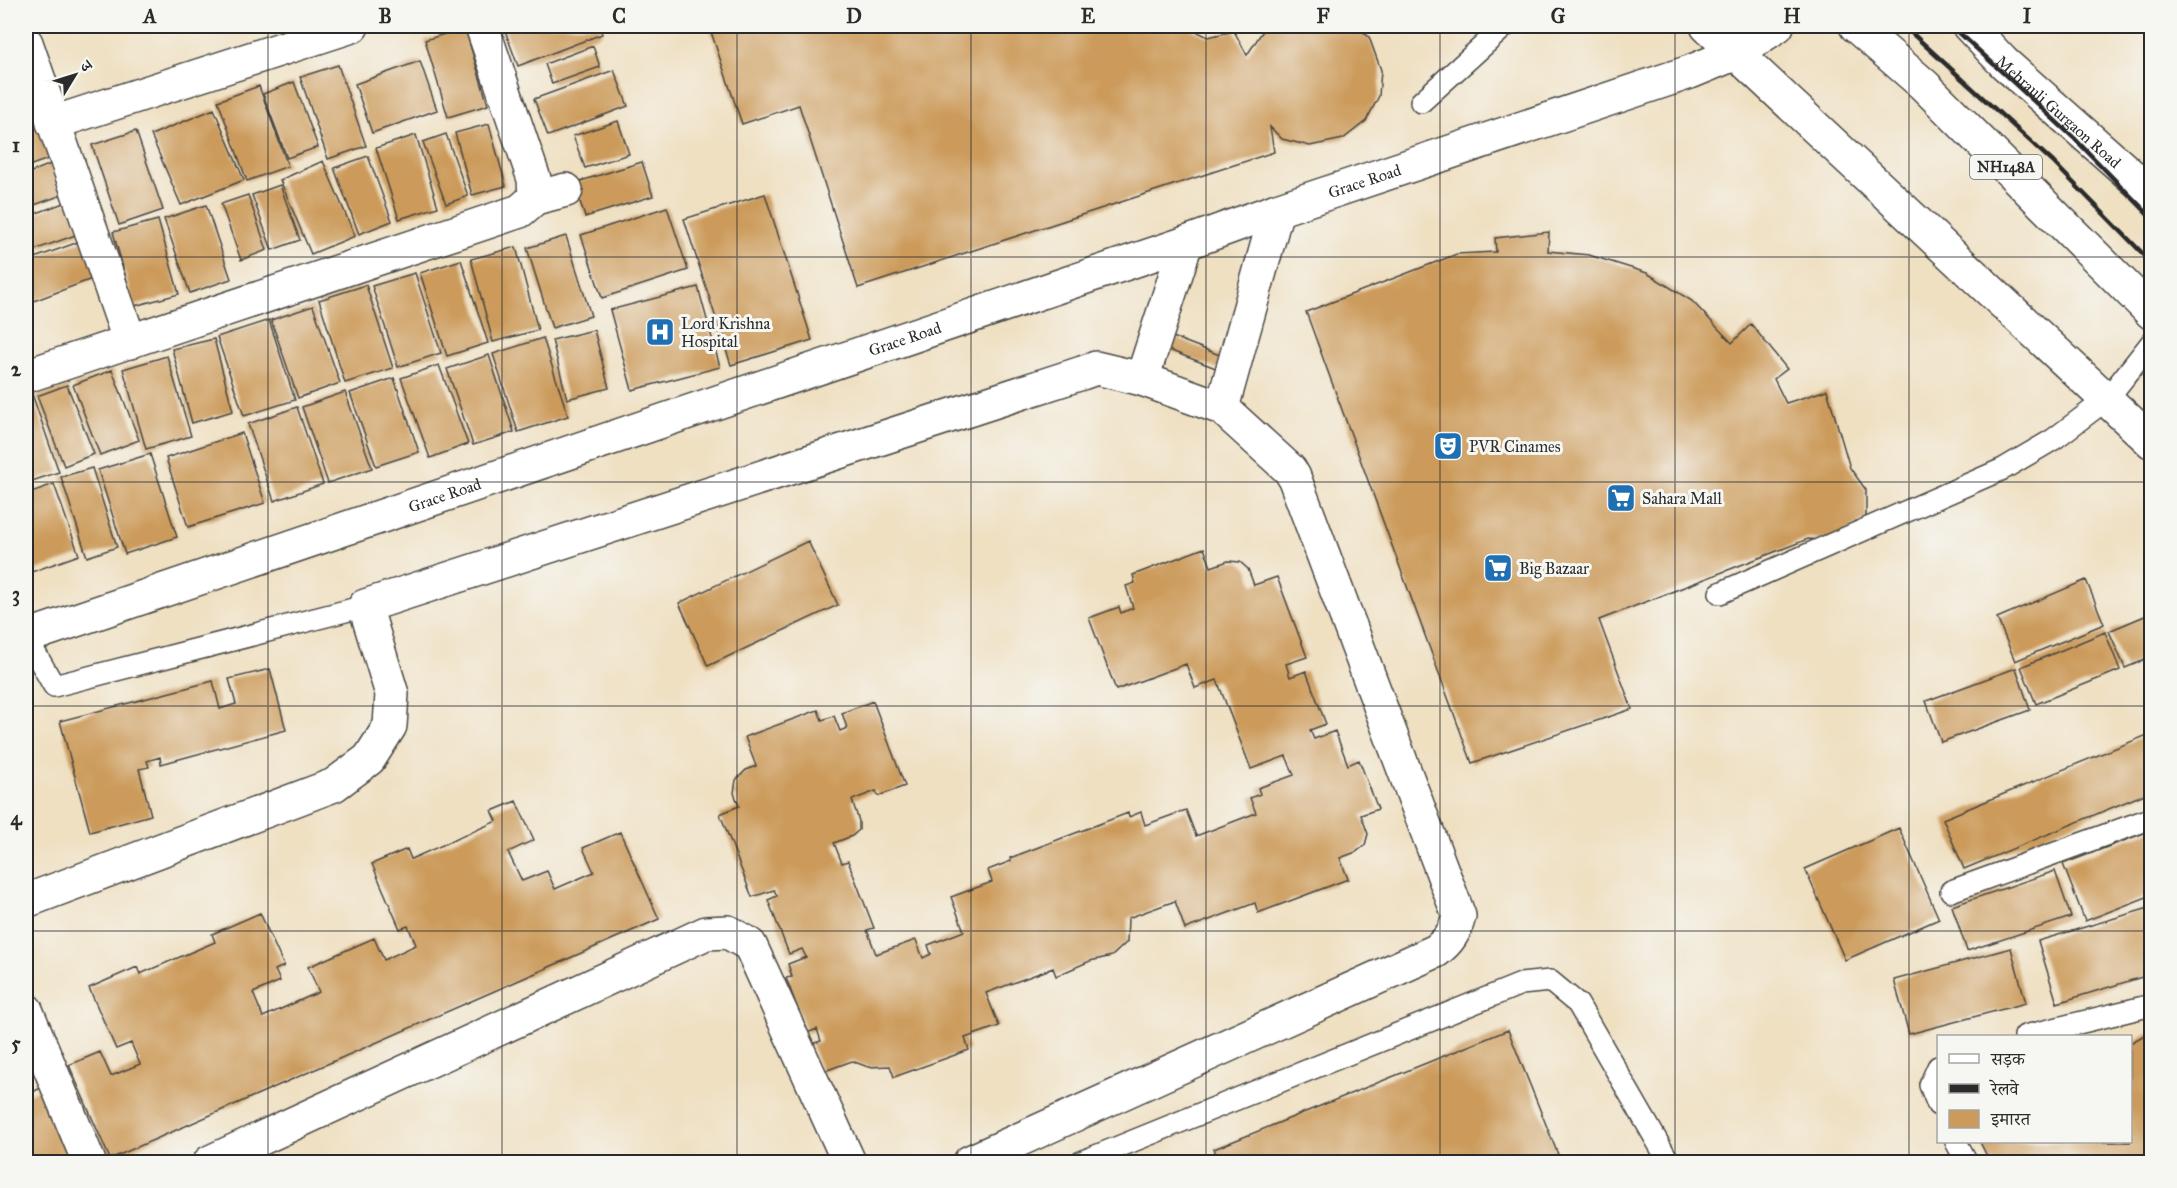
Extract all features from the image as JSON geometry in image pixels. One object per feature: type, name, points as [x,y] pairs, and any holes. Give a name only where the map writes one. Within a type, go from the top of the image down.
[{"type":"main road","points":[[53,123],[351,26]]},
{"type":"main road","points":[[482,26],[534,179],[535,198]]},
{"type":"main road","points":[[1707,26],[2151,442]]},
{"type":"main road","name":"Grace Road","points":[[26,637],[1186,243],[1277,210],[1690,72],[1736,52],[1777,26]]},
{"type":"main road","name":"NH148A","points":[[1856,26],[1924,85],[2151,313]]},
{"type":"main road","name":"Mehrauli Gurgaon Road","points":[[1969,26],[2004,63],[2151,194]]},
{"type":"main road","points":[[26,43],[130,342]]},
{"type":"main road","points":[[26,376],[520,212],[535,198],[566,190]]},
{"type":"main road","points":[[1222,408],[1277,210]]},
{"type":"main road","points":[[1142,379],[1186,243]]},
{"type":"main road","points":[[26,901],[334,784],[369,759],[390,726],[392,694],[365,606],[1096,368],[1142,379],[1222,408],[1290,470],[1459,916],[1456,929],[1448,942],[1436,951],[970,1162]]},
{"type":"main road","points":[[210,1162],[706,933],[728,932],[750,945],[849,1162]]},
{"type":"main road","points":[[26,1010],[89,1162]]},
{"type":"lane","points":[[1421,102],[1505,26]]},
{"type":"lane","points":[[1720,593],[2003,469],[2054,439],[2107,399],[2151,342]]},
{"type":"lane","points":[[26,637],[54,686],[365,606]]},
{"type":"lane","points":[[1951,891],[2151,818]]},
{"type":"lane","points":[[1081,1162],[1521,984],[1550,981],[1578,1004],[1669,1162]]},
{"type":"lane","points":[[2029,1035],[2151,1005]]},
{"type":"lane","points":[[1937,1069],[1930,1085],[1937,1102]]},
{"type":"lane","points":[[1957,1143],[1967,1162]]},
{"type":"building","points":[[511,26],[599,26],[602,34],[518,66],[504,28]]},
{"type":"building","points":[[709,26],[1186,26],[1208,37],[1234,31],[1247,55],[1266,26],[1357,26],[1369,37],[1381,70],[1379,96],[1366,121],[1343,139],[1310,146],[1282,139],[1270,127],[1274,152],[858,288],[799,105],[742,124]]},
{"type":"building","points":[[465,28],[488,105],[448,117],[425,40]]},
{"type":"building","points":[[593,46],[600,67],[552,84],[545,64]]},
{"type":"building","points":[[420,61],[437,110],[372,133],[355,84]]},
{"type":"building","points":[[338,65],[366,146],[328,159],[300,77]]},
{"type":"building","points":[[614,70],[628,106],[548,136],[534,99]]},
{"type":"building","points":[[294,82],[318,147],[287,158],[263,94]]},
{"type":"building","points":[[259,86],[288,166],[247,181],[218,101]]},
{"type":"building","points":[[214,109],[244,180],[181,205],[151,135]]},
{"type":"building","points":[[618,121],[629,154],[585,168],[573,136]]},
{"type":"building","points":[[38,123],[51,158],[26,167],[26,127]]},
{"type":"building","points":[[489,124],[506,186],[472,195],[455,133]]},
{"type":"building","points":[[136,131],[163,210],[119,225],[92,145]]},
{"type":"building","points":[[446,134],[468,196],[446,204],[423,142]]},
{"type":"building","points":[[416,135],[438,207],[399,219],[376,148]]},
{"type":"building","points":[[368,156],[392,221],[359,234],[334,168]]},
{"type":"building","points":[[323,161],[355,236],[311,254],[280,180]]},
{"type":"building","points":[[642,162],[653,196],[585,217],[574,183]]},
{"type":"building","points":[[51,164],[62,195],[26,208],[26,174]]},
{"type":"building","points":[[280,185],[300,240],[272,250],[252,195]]},
{"type":"building","points":[[765,194],[812,340],[731,365],[684,219]]},
{"type":"building","points":[[248,195],[267,250],[241,260],[221,204]]},
{"type":"building","points":[[69,201],[81,233],[26,253],[26,217]]},
{"type":"building","points":[[206,205],[231,279],[190,293],[164,219]]},
{"type":"building","points":[[667,207],[688,270],[602,298],[581,235]]},
{"type":"building","points":[[158,220],[179,294],[134,306],[113,232]]},
{"type":"building","name":"Sahara Mall","points":[[1549,232],[1548,251],[1589,255],[1647,273],[1692,301],[1732,343],[1751,324],[1787,369],[1774,379],[1786,403],[1827,390],[1850,468],[1866,490],[1866,519],[1833,541],[1808,539],[1599,620],[1632,709],[1472,763],[1306,312],[1457,254],[1496,252],[1495,238]]},
{"type":"building","points":[[566,236],[591,316],[552,328],[527,248]]},
{"type":"building","points":[[84,240],[97,277],[26,304],[26,261]]},
{"type":"building","points":[[516,247],[538,330],[493,342],[471,259]]},
{"type":"building","points":[[461,260],[488,343],[447,356],[420,273]]},
{"type":"building","points":[[415,273],[441,353],[398,367],[372,286]]},
{"type":"building","points":[[366,285],[393,368],[345,383],[319,300]]},
{"type":"building","points":[[698,287],[720,367],[632,390],[610,310]]},
{"type":"building","points":[[313,306],[340,383],[298,398],[271,320]]},
{"type":"building","points":[[269,320],[295,400],[244,416],[217,337]]},
{"type":"building","points":[[594,330],[609,388],[567,399],[552,340]]},
{"type":"building","points":[[1165,334],[1230,359],[1226,372],[1161,347]]},
{"type":"building","points":[[543,338],[568,416],[518,432],[493,354]]},
{"type":"building","points":[[214,339],[233,411],[192,423],[172,349]]},
{"type":"building","points":[[489,355],[514,432],[473,445],[447,369]]},
{"type":"building","points":[[167,356],[191,436],[146,449],[123,369]]},
{"type":"building","points":[[439,365],[468,444],[430,458],[401,378]]},
{"type":"building","points":[[112,370],[139,440],[100,455],[73,385]]},
{"type":"building","points":[[394,378],[419,452],[376,466],[350,393]]},
{"type":"building","points":[[67,385],[94,454],[64,466],[37,396]]},
{"type":"building","points":[[345,392],[372,468],[328,483],[302,407]]},
{"type":"building","points":[[32,394],[59,472],[26,483],[26,397]]},
{"type":"building","points":[[297,407],[323,484],[274,501],[248,424]]},
{"type":"building","points":[[242,433],[265,503],[188,527],[166,458]]},
{"type":"building","points":[[150,454],[177,537],[125,554],[98,470]]},
{"type":"building","points":[[92,468],[117,547],[87,557],[61,477]]},
{"type":"building","points":[[54,484],[79,555],[26,574],[26,494]]},
{"type":"building","points":[[808,541],[838,605],[708,666],[679,603]]},
{"type":"building","points":[[1204,548],[1211,567],[1228,561],[1240,562],[1248,569],[1254,585],[1277,577],[1307,657],[1286,664],[1290,677],[1306,671],[1326,724],[1310,730],[1314,739],[1335,731],[1348,765],[1359,760],[1378,809],[1361,815],[1368,834],[1365,845],[1356,852],[1340,858],[1348,879],[1258,913],[1255,903],[1185,929],[1175,901],[1128,918],[1127,942],[1112,956],[1090,961],[1056,976],[1053,968],[986,993],[999,1026],[965,1038],[969,1050],[894,1077],[890,1066],[868,1067],[852,1061],[822,1072],[811,1044],[821,1041],[817,1029],[807,1033],[786,978],[792,977],[788,964],[806,957],[802,949],[789,954],[768,900],[777,896],[774,890],[752,897],[720,814],[739,806],[734,793],[736,780],[746,770],[756,766],[745,737],[818,710],[822,720],[834,716],[840,731],[847,728],[842,713],[873,701],[905,786],[878,796],[876,791],[852,800],[859,821],[859,830],[852,836],[834,843],[842,863],[848,861],[874,928],[867,930],[876,954],[916,940],[923,958],[931,954],[928,945],[964,931],[951,897],[992,882],[988,870],[1011,861],[1010,858],[1128,813],[1129,817],[1141,812],[1145,825],[1186,810],[1196,836],[1256,813],[1250,798],[1260,794],[1258,788],[1294,775],[1286,756],[1251,769],[1217,680],[1195,688],[1186,664],[1116,690],[1089,618],[1119,607],[1121,613],[1133,608],[1126,586],[1135,583],[1133,575]]},
{"type":"building","points":[[2086,580],[2104,624],[2015,661],[1997,618]]},
{"type":"building","points":[[2152,613],[2152,657],[2125,668],[2109,631]]},
{"type":"building","points":[[2105,632],[2120,670],[2036,704],[2021,667]]},
{"type":"building","points":[[2016,668],[2030,710],[1941,742],[1926,701]]},
{"type":"building","points":[[270,669],[286,730],[161,764],[160,757],[147,761],[149,767],[139,769],[151,815],[90,832],[60,721],[213,681],[220,709],[236,704],[229,679]]},
{"type":"building","points":[[2152,733],[2152,791],[1964,869],[1943,819]]},
{"type":"building","points":[[516,801],[534,840],[508,852],[522,881],[547,871],[555,889],[594,872],[583,848],[620,832],[659,919],[110,1159],[69,1065],[100,1052],[111,1076],[140,1064],[131,1043],[116,1049],[89,988],[137,967],[140,974],[215,942],[212,934],[260,913],[284,966],[275,970],[280,981],[253,993],[263,1017],[319,992],[308,967],[374,938],[384,960],[416,945],[408,926],[400,929],[372,864],[407,849],[411,859],[497,821],[492,811]]},
{"type":"building","points":[[1899,828],[1939,919],[1845,960],[1805,869]]},
{"type":"building","points":[[2152,830],[2152,895],[2085,921],[2063,864]]},
{"type":"building","points":[[2055,871],[2071,917],[1967,951],[1952,906]]},
{"type":"building","points":[[2152,907],[2152,974],[2057,1003],[2038,941]]},
{"type":"building","points":[[2011,948],[2026,1003],[1909,1034],[1894,980]]},
{"type":"building","points":[[1508,1030],[1561,1162],[1220,1162],[1214,1149]]},
{"type":"building","points":[[2152,1031],[2152,1162],[1990,1162],[1980,1143],[2132,1143],[2132,1042]]},
{"type":"building","points":[[45,1086],[81,1162],[26,1162],[26,1095]]},
{"type":"railway","points":[[1904,26],[2053,162],[2152,263]]},
{"type":"railway","points":[[1952,26],[2075,139],[2152,218]]},
{"type":"place","name":"Lord Krishna Hospital","points":[[660,332]]},
{"type":"place","name":"PVR Cinames","points":[[1448,446]]},
{"type":"place","name":"Sahara Mall","points":[[1621,498]]},
{"type":"place","name":"Big Bazaar","points":[[1498,568]]}]
